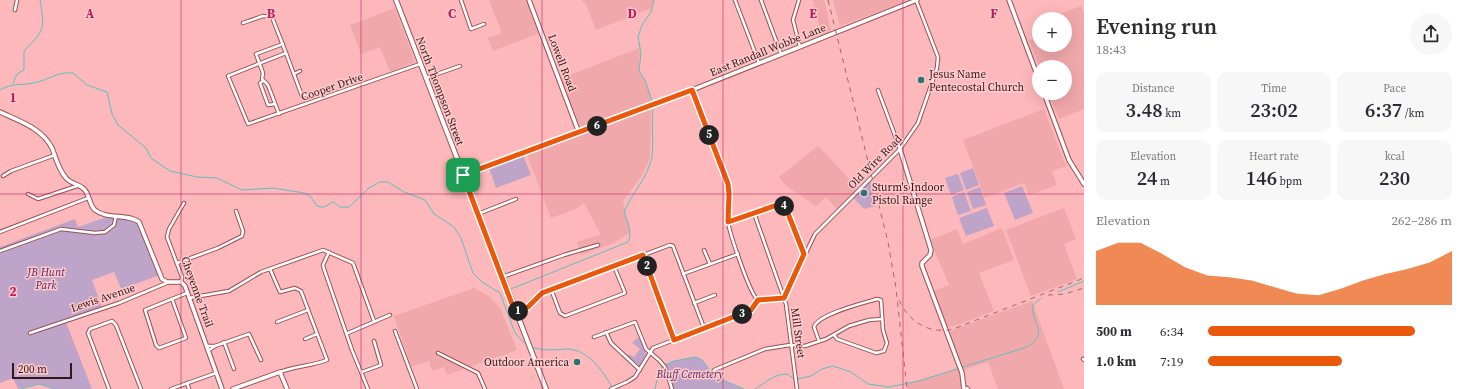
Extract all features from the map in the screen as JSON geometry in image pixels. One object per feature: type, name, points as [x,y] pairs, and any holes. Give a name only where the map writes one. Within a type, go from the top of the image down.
[{"type":"main road","name":"North Thompson Street","points":[[396,0],[526,341],[546,389]]},
{"type":"street","points":[[15,10],[17,0]]},
{"type":"street","points":[[462,0],[472,29],[484,24]]},
{"type":"street","name":"Lowell Road","points":[[529,0],[579,133]]},
{"type":"street","points":[[735,0],[759,63]]},
{"type":"street","points":[[761,0],[782,54]]},
{"type":"street","points":[[799,0],[794,20],[800,48]]},
{"type":"street","name":"East Randall Wobbe Lane","points":[[463,175],[692,90],[917,0]]},
{"type":"street","name":"Old Wire Road","points":[[784,298],[814,234],[900,149],[918,123],[938,59],[917,0]]},
{"type":"street","points":[[1009,0],[1032,61]]},
{"type":"street","points":[[243,23],[263,16],[272,17],[302,96],[308,94]]},
{"type":"street","points":[[275,104],[268,105],[260,83],[263,81],[263,73],[256,54],[283,44]]},
{"type":"street","points":[[260,63],[286,53]]},
{"type":"street","name":"Cooper Drive","points":[[260,63],[228,76],[248,124],[420,64]]},
{"type":"street","points":[[426,78],[460,66]]},
{"type":"street","points":[[294,74],[300,71]]},
{"type":"street","points":[[263,81],[268,85],[279,114]]},
{"type":"street","points":[[692,90],[728,184],[728,222],[750,290],[758,300]]},
{"type":"street","points":[[878,90],[900,149],[931,250],[930,255],[922,262],[922,266],[966,388]]},
{"type":"street","points":[[1047,100],[1069,160],[1084,184]]},
{"type":"street","points":[[0,112],[41,133],[49,143],[64,177],[84,189],[96,210],[132,218],[139,222],[160,276],[164,281],[170,282]]},
{"type":"street","points":[[3,176],[11,171],[55,155]]},
{"type":"street","points":[[28,194],[38,199],[77,186]]},
{"type":"street","points":[[0,232],[88,198]]},
{"type":"street","points":[[478,214],[516,199]]},
{"type":"street","name":"Cheyenne Trail","points":[[184,203],[168,234],[168,241],[182,276],[181,282],[189,298],[222,389]]},
{"type":"street","points":[[728,222],[783,204],[804,254]]},
{"type":"street","points":[[177,263],[218,248],[242,236],[243,231],[236,211]]},
{"type":"street","name":"Mill Street","points":[[754,213],[784,298],[797,389]]},
{"type":"street","points":[[0,251],[61,229],[95,233],[104,232],[114,225],[116,215]]},
{"type":"street","points":[[502,277],[564,255],[598,245]]},
{"type":"street","points":[[515,312],[528,307],[540,294],[551,289],[672,245],[704,328]]},
{"type":"street","points":[[189,298],[232,290],[259,273],[321,250],[329,252],[353,264],[374,321]]},
{"type":"street","points":[[704,250],[710,264]]},
{"type":"street","points":[[329,252],[323,265],[348,333],[352,350],[368,389]]},
{"type":"street","points":[[684,274],[738,254]]},
{"type":"street","points":[[643,255],[674,340]]},
{"type":"street","points":[[551,289],[560,314],[565,316],[625,293],[614,265]]},
{"type":"street","points":[[233,389],[294,367],[314,365],[327,360],[300,289],[295,288],[281,293],[270,269]]},
{"type":"street","name":"Lewis Avenue","points":[[30,333],[119,303],[170,282],[181,282]]},
{"type":"street","points":[[172,299],[186,338],[159,348],[156,345],[145,310],[172,299],[187,294]]},
{"type":"street","points":[[694,303],[715,294]]},
{"type":"street","points":[[758,300],[784,298]]},
{"type":"street","points":[[819,341],[814,329],[816,322],[840,310],[876,299],[881,301],[882,319],[887,345],[886,349],[880,353],[840,340],[834,335]]},
{"type":"street","points":[[611,389],[627,382],[640,370],[649,352],[656,346],[751,310],[758,300]]},
{"type":"street","points":[[277,322],[308,310]]},
{"type":"street","points":[[348,333],[368,326],[374,321],[390,315]]},
{"type":"street","points":[[714,370],[765,349],[802,346],[834,335],[849,326],[869,320],[882,319]]},
{"type":"street","points":[[109,389],[88,332],[90,329],[112,321],[116,325],[141,389]]},
{"type":"street","points":[[594,337],[635,322],[646,349],[665,368],[672,389]]},
{"type":"street","points":[[395,331],[417,389]]},
{"type":"street","points":[[606,332],[611,343],[640,370]]},
{"type":"street","points":[[208,351],[224,342],[250,334],[261,360]]},
{"type":"street","points":[[304,339],[317,334]]},
{"type":"street","points":[[362,372],[381,365],[374,341]]},
{"type":"street","points":[[224,342],[234,369]]},
{"type":"street","points":[[206,346],[215,346]]},
{"type":"street","points":[[438,353],[478,372],[485,389]]},
{"type":"street","points":[[280,372],[287,389]]},
{"type":"street","points":[[171,389],[216,373]]},
{"type":"street","points":[[271,375],[278,375],[284,380]]},
{"type":"street","points":[[187,383],[189,389]]},
{"type":"street","points":[[248,384],[250,389]]},
{"type":"shaded area","points":[[489,0],[527,0],[539,33],[493,51],[488,38],[502,33]]},
{"type":"shaded area","points":[[582,0],[654,0],[652,8],[596,30],[585,2],[582,2]]},
{"type":"shaded area","points":[[813,0],[824,0],[832,34],[822,39]]},
{"type":"shaded area","points":[[833,0],[909,0],[840,26]]},
{"type":"shaded area","points":[[1081,6],[1084,14],[1084,109],[1059,119],[1052,100],[1072,100],[1072,60],[1036,60],[1033,52],[1072,52],[1072,12],[1065,12]]},
{"type":"shaded area","points":[[395,8],[415,62],[390,72],[380,47],[361,54],[350,25]]},
{"type":"shaded area","points":[[1032,39],[1032,48],[1029,40]]},
{"type":"shaded area","points":[[640,48],[639,71],[647,84],[653,105],[579,133],[559,79]]},
{"type":"shaded area","points":[[651,109],[650,158],[641,177],[623,201],[630,232],[614,243],[581,255],[577,242],[599,235],[600,233],[584,203],[576,209],[551,218],[527,155]]},
{"type":"shaded area","points":[[1044,109],[1066,166],[1052,171],[1057,185],[1029,195],[1024,183],[985,198],[963,140]]},
{"type":"shaded area","points":[[818,146],[859,189],[838,210],[826,197],[816,206],[785,185],[779,177]]},
{"type":"shaded area","points":[[1064,208],[1076,239],[1064,244],[1077,279],[1031,296],[1006,230]]},
{"type":"shaded area","points":[[1002,228],[1014,260],[979,273],[994,311],[958,325],[947,327],[933,291],[949,285],[930,240],[957,229],[963,244]]},
{"type":"shaded area","points":[[474,288],[490,297],[501,310],[517,350],[447,375],[444,367],[432,371],[429,361],[411,367],[394,316]]},
{"type":"shaded area","points":[[1032,301],[1064,389],[998,389],[988,362],[963,370],[947,332]]},
{"type":"shaded area","points":[[960,368],[964,389],[907,389],[906,384]]},
{"type":"green space","points":[[523,155],[531,175],[496,188],[489,168]]},
{"type":"green space","points":[[973,168],[979,185],[966,190],[960,173]]},
{"type":"green space","points":[[958,174],[964,190],[951,195],[945,178]]},
{"type":"green space","name":"Sturm's Indoor Pistol Range","points":[[870,179],[875,206],[864,209],[852,196]]},
{"type":"green space","points":[[1022,186],[1033,213],[1015,220],[1004,193]]},
{"type":"green space","points":[[980,187],[986,205],[973,209],[967,192]]},
{"type":"green space","points":[[964,192],[971,211],[958,215],[952,197]]},
{"type":"green space","points":[[987,208],[994,226],[966,236],[959,218]]},
{"type":"green space","name":"JB Hunt Park","points":[[113,215],[136,220],[160,275],[121,289],[114,272],[92,280],[102,307],[65,320],[92,389],[55,389],[39,384],[18,389],[13,378],[0,383],[0,247],[75,219],[78,227]]},
{"type":"green space","points":[[639,336],[646,354],[640,366],[627,356],[629,354],[634,357],[640,349],[632,343],[637,338],[639,339]]},
{"type":"green space","name":"Bluff Cemetery","points":[[696,357],[702,360],[715,377],[744,389],[672,389],[664,366],[674,361]]},
{"type":"waterway","points":[[13,83],[17,74],[24,70],[24,51],[40,33],[42,28],[43,18],[40,0]]},
{"type":"waterway","points":[[653,104],[645,80],[639,71],[641,53],[638,37],[642,25],[651,12],[654,0]]},
{"type":"waterway","points":[[0,90],[13,85],[38,82],[62,73],[73,73],[87,85],[107,92],[112,114],[118,125],[146,148],[151,158],[170,171],[197,177],[217,178],[242,190],[273,188],[304,193],[310,196],[317,206],[324,207],[333,202],[340,207],[349,207],[369,188],[380,182],[388,182],[404,192],[425,200],[434,214],[454,227],[461,238],[473,273],[482,282],[500,293],[515,333],[523,342],[527,344]]},
{"type":"waterway","points":[[511,289],[628,242],[630,231],[624,212],[647,171],[652,157],[653,107]]},
{"type":"waterway","points":[[1058,292],[1084,281]]},
{"type":"waterway","points":[[963,367],[1027,347],[1034,342],[1037,337],[1038,328],[1034,318],[1033,305],[1041,298]]},
{"type":"waterway","points":[[532,347],[544,350],[566,349],[581,353],[594,362],[612,387]]},
{"type":"waterway","points":[[665,365],[674,361],[696,357],[702,360],[715,377],[744,389]]},
{"type":"waterway","points":[[655,389],[658,375],[663,366]]},
{"type":"waterway","points":[[797,379],[811,376],[822,369],[833,366],[851,372],[868,384],[889,387],[919,381],[957,369]]},
{"type":"waterway","points":[[755,389],[770,379],[782,374],[787,374],[794,379]]},
{"type":"waterway","points":[[21,389],[39,384],[55,389]]},
{"type":"railway","points":[[828,0],[888,242],[896,288],[907,389]]},
{"type":"railway","points":[[899,300],[909,315],[922,326],[930,329],[947,330],[956,328],[1084,278]]},
{"type":"railway","points":[[1048,295],[1065,294],[1084,288]]},
{"type":"place","name":"Jesus Name Pentecostal Church","points":[[921,80]]},
{"type":"place","name":"Sturm's Indoor Pistol Range","points":[[864,193]]},
{"type":"place","name":"Outdoor America","points":[[577,362]]},
{"type":"route","points":[[692,90],[728,184],[728,222],[783,204],[802,253],[804,254],[784,298],[762,301],[758,300],[751,310],[674,340],[643,255],[542,293],[531,305],[515,312],[463,175],[692,90]]}]
